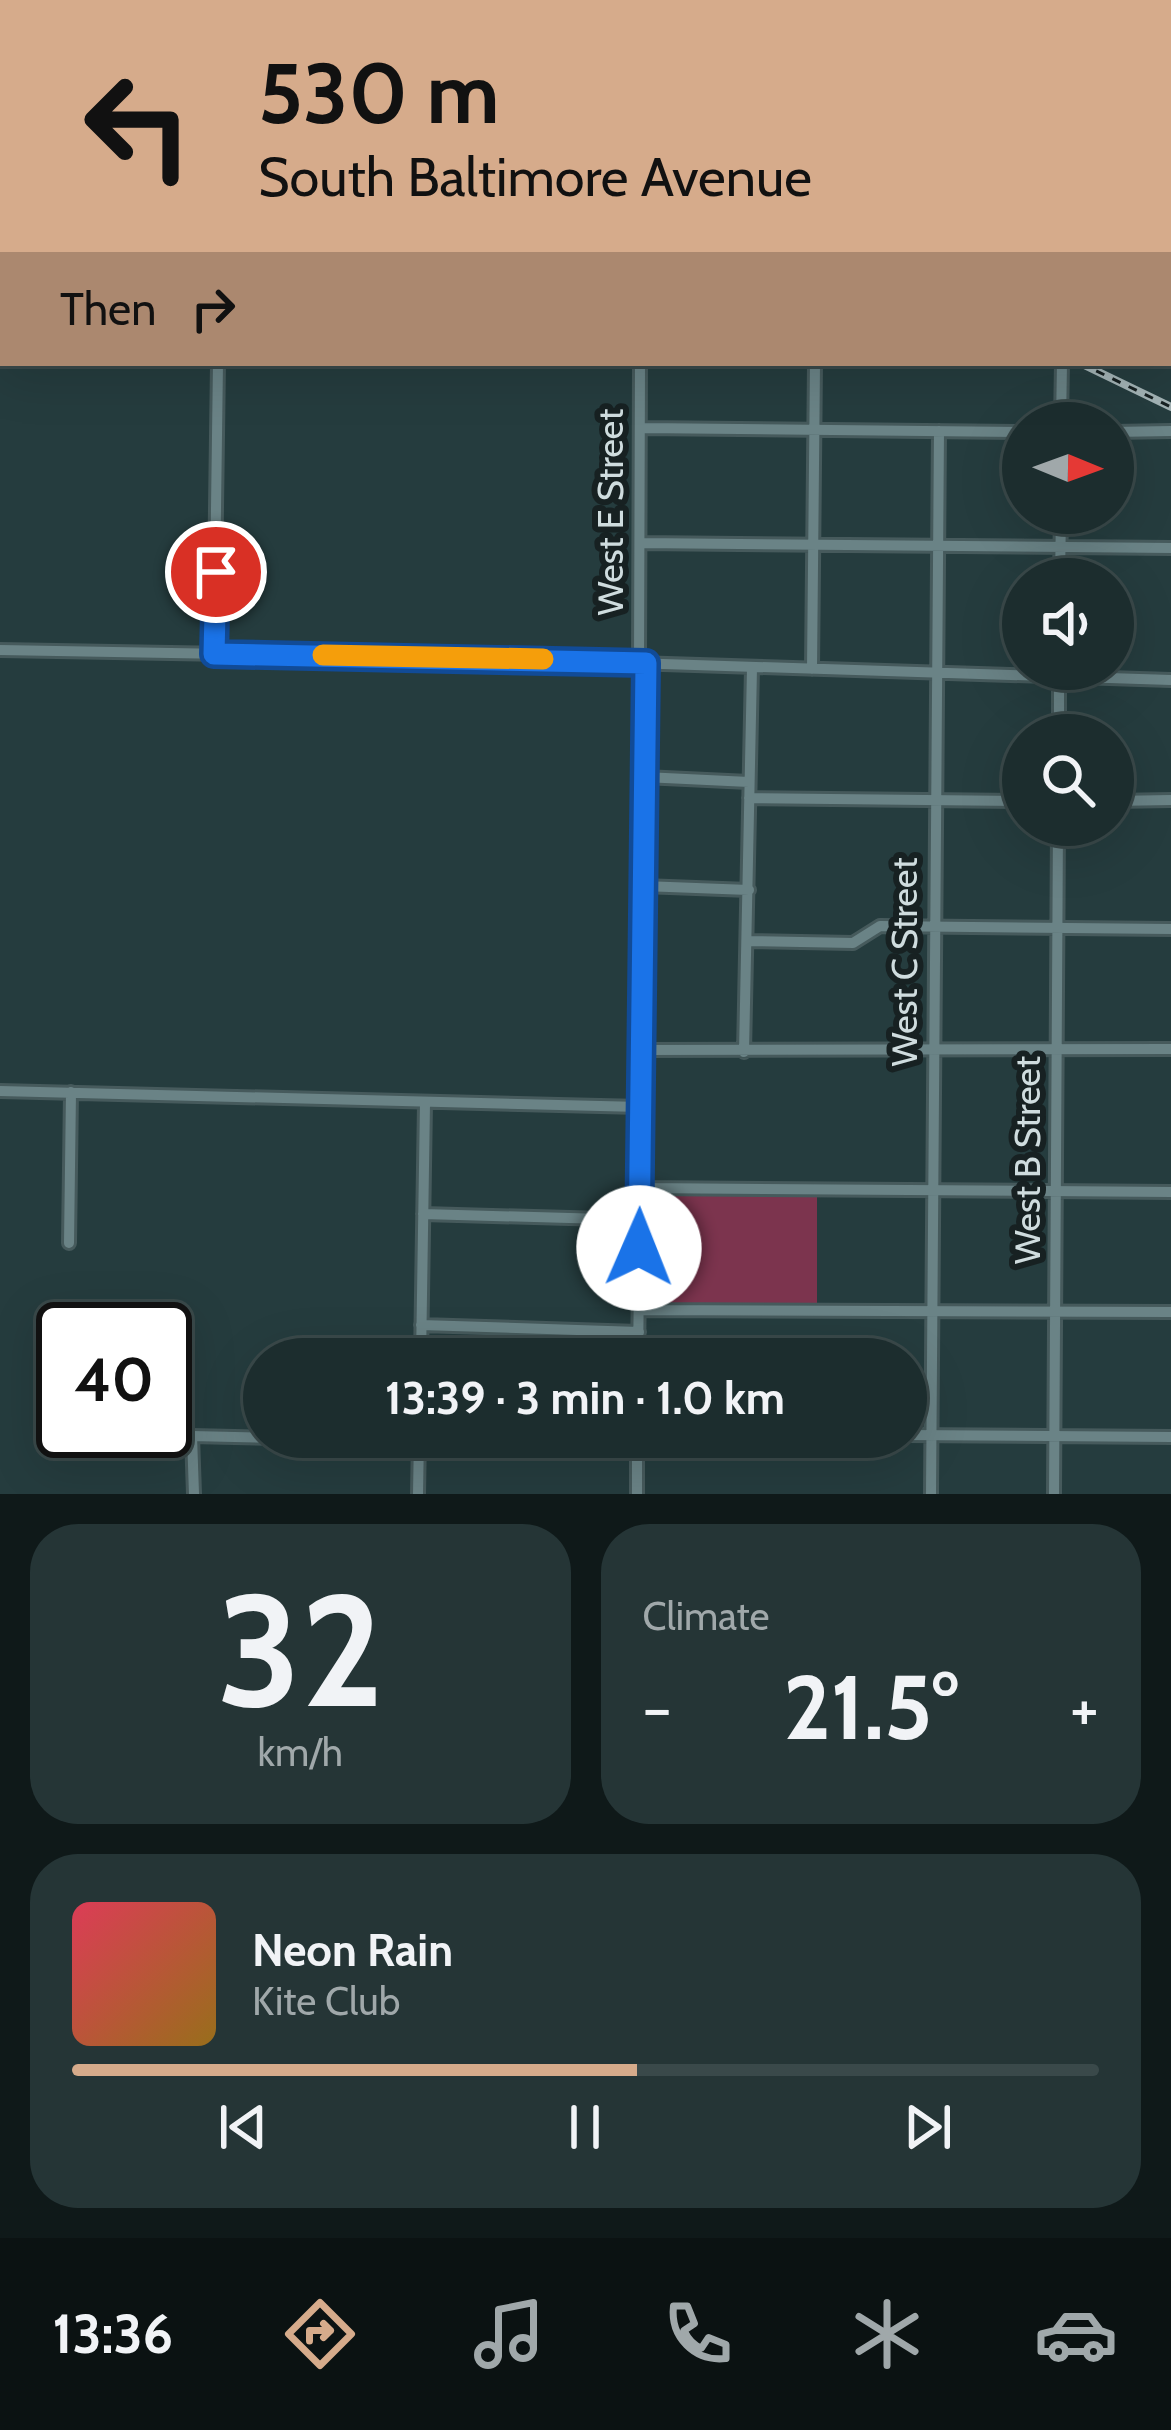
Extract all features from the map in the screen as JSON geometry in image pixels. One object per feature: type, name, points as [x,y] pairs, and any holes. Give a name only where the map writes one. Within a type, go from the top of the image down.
[{"type":"street","points":[[214,654],[218,366]]},
{"type":"street","name":"West E Street","points":[[639,1338],[644,776],[640,366]]},
{"type":"street","points":[[812,669],[815,366]]},
{"type":"street","points":[[1061,402],[1062,366]]},
{"type":"street","points":[[643,428],[1002,432]]},
{"type":"street","name":"West C Street","points":[[931,1494],[939,430]]},
{"type":"street","points":[[1134,432],[1171,431]]},
{"type":"street","points":[[1060,534],[1060,558]]},
{"type":"street","points":[[641,543],[1171,548]]},
{"type":"street","points":[[0,650],[1002,673]]},
{"type":"street","points":[[744,1052],[752,668]]},
{"type":"street","points":[[1134,678],[1171,680]]},
{"type":"street","points":[[644,776],[749,782]]},
{"type":"street","points":[[749,798],[1002,801]]},
{"type":"street","points":[[1134,801],[1171,800]]},
{"type":"street","name":"West B Street","points":[[1054,1494],[1058,846]]},
{"type":"street","points":[[643,886],[749,890]]},
{"type":"street","points":[[748,940],[853,943],[880,926],[1171,928]]},
{"type":"street","points":[[641,1050],[1171,1049]]},
{"type":"street","points":[[0,1091],[641,1107]]},
{"type":"street","points":[[69,1243],[71,1092]]},
{"type":"street","points":[[421,1338],[425,1103]]},
{"type":"street","points":[[640,1188],[1171,1192]]},
{"type":"street","points":[[423,1214],[640,1220]]},
{"type":"street","points":[[639,1310],[1171,1312]]},
{"type":"street","points":[[421,1325],[639,1332]]},
{"type":"street","points":[[927,1435],[1171,1437]]},
{"type":"street","points":[[194,1494],[192,1436],[243,1437]]},
{"type":"street","points":[[418,1494],[419,1458]]},
{"type":"street","points":[[637,1494],[638,1458]]},
{"type":"shaded area","points":[[649,1192],[817,1193],[817,1307],[647,1304]]},
{"type":"railway","points":[[1086,366],[1171,407]]},
{"type":"slow traffic","points":[[323,655],[543,659]]},
{"type":"route","points":[[216,572],[214,654],[646,663],[639,1248]]}]
